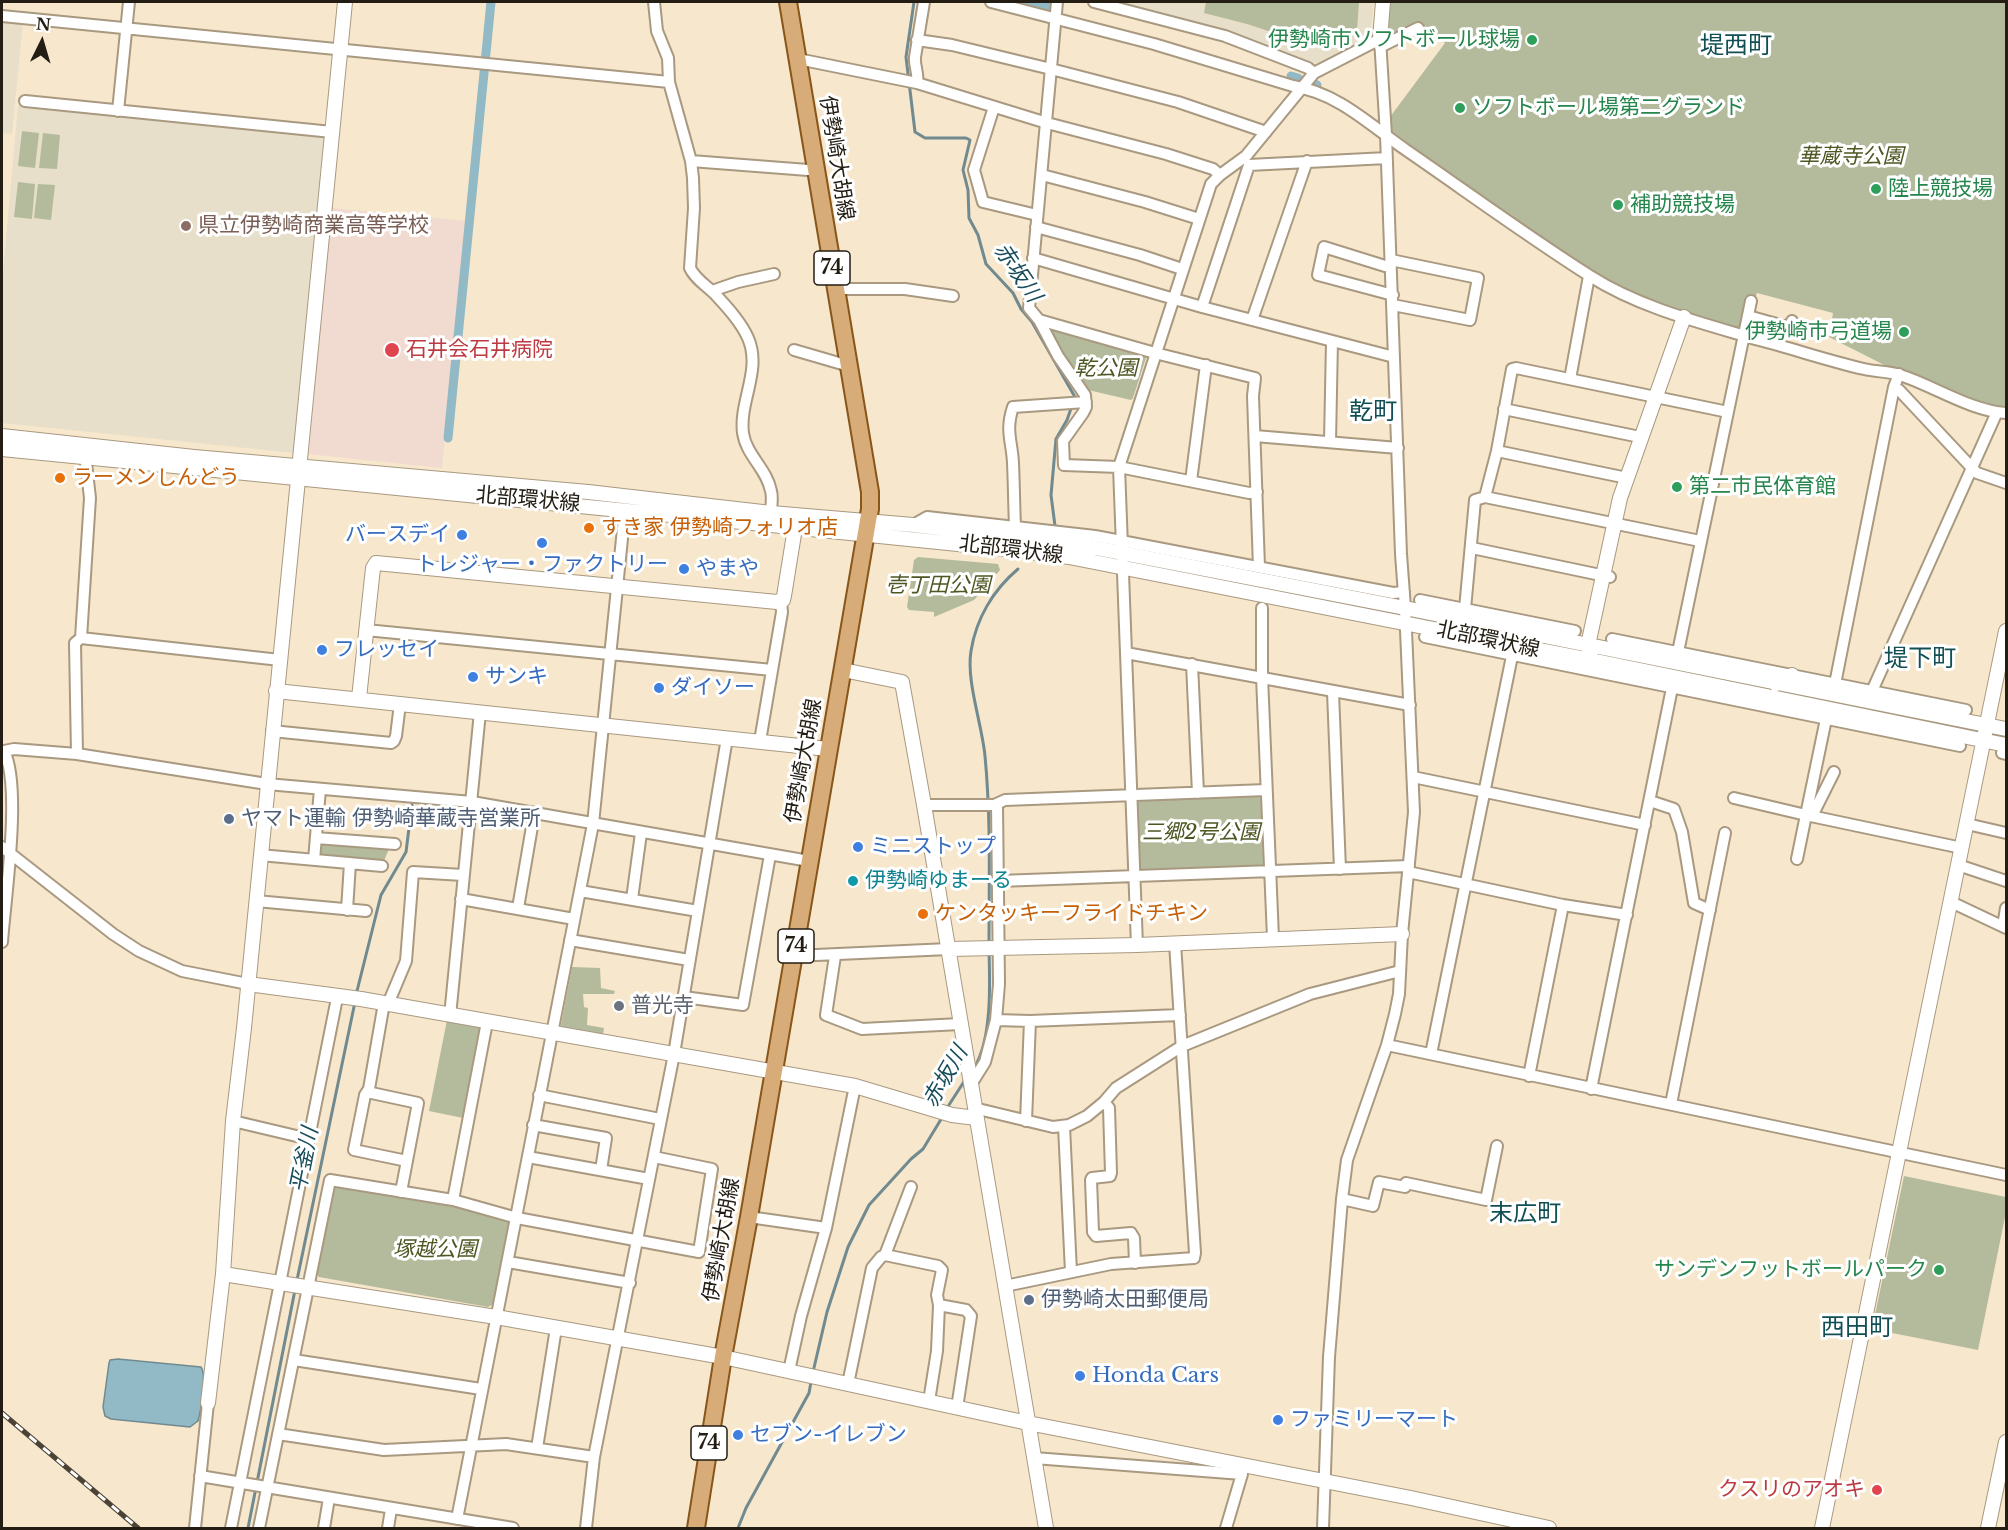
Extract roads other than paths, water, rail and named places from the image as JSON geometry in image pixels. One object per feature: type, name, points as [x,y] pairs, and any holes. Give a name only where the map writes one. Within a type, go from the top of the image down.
[{"type":"main road","name":"伊勢崎大胡線","points":[[696,1528],[723,1357],[867,528],[870,492],[788,2]]},
{"type":"street","points":[[118,111],[129,2]]},
{"type":"street","points":[[195,1528],[223,1274],[233,1121],[345,2]]},
{"type":"street","points":[[654,2],[657,31],[668,58],[669,82],[691,161],[694,193],[690,267],[694,276],[712,291],[736,320],[750,343],[751,378],[743,416],[743,435],[748,449],[770,487],[771,513]]},
{"type":"street","points":[[917,83],[918,76],[914,64],[924,2]]},
{"type":"street","points":[[991,2],[1154,44],[1329,96],[1589,276],[1618,293],[1745,335],[1866,370],[1899,375],[1949,396],[2002,413],[1973,469],[1872,692]]},
{"type":"street","points":[[1057,2],[1029,308],[1039,320],[1058,356],[1083,391],[1086,402],[1083,413],[1063,441],[1064,465],[1119,467],[1249,493],[1257,492]]},
{"type":"street","points":[[1094,2],[1225,36],[1308,68],[1314,73]]},
{"type":"street","points":[[1323,1528],[1329,1357],[1342,1199],[1347,1160],[1387,1046],[1397,1004],[1414,812],[1386,135],[1380,43],[1383,2]]},
{"type":"street","points":[[2,16],[669,82]]},
{"type":"street","points":[[1137,945],[1119,467],[1208,190],[1220,175],[1246,156],[1314,73],[1418,28]]},
{"type":"street","points":[[917,40],[952,45],[1178,102],[1266,132]]},
{"type":"street","points":[[798,59],[917,83],[1047,123],[1166,154],[1213,169],[1220,175]]},
{"type":"street","points":[[25,101],[332,132]]},
{"type":"street","points":[[994,107],[974,170],[983,202],[1037,215]]},
{"type":"street","points":[[1202,307],[1249,165],[1387,158]]},
{"type":"street","points":[[691,161],[815,169]]},
{"type":"street","points":[[1252,320],[1307,161]]},
{"type":"street","points":[[1042,175],[1199,219]]},
{"type":"street","points":[[1036,227],[1140,255],[1182,270]]},
{"type":"street","points":[[1324,248],[1385,266],[1391,263],[1478,278],[1470,320],[1393,300],[1318,275],[1324,248]]},
{"type":"street","points":[[1033,258],[1202,307],[1394,357]]},
{"type":"street","points":[[712,291],[738,282],[774,274]]},
{"type":"street","points":[[1570,379],[1589,276]]},
{"type":"street","points":[[836,289],[905,289],[953,296]]},
{"type":"street","points":[[1678,652],[1751,301]]},
{"type":"street","points":[[1748,316],[1791,328],[1792,321]]},
{"type":"street","points":[[1617,524],[1633,481],[1658,399],[1689,318]]},
{"type":"street","points":[[1039,320],[1255,378],[1253,396],[1259,567]]},
{"type":"street","points":[[1330,442],[1332,341]]},
{"type":"street","points":[[794,350],[849,366]]},
{"type":"street","points":[[1191,481],[1206,365]]},
{"type":"street","points":[[1485,497],[1497,451],[1512,369],[1728,412]]},
{"type":"street","points":[[1834,684],[1894,387],[1899,375]]},
{"type":"street","points":[[1894,387],[1977,473],[2007,483]]},
{"type":"street","points":[[1591,660],[1627,478],[1640,437],[1658,399]]},
{"type":"street","points":[[1015,525],[1013,460],[1009,441],[1009,419],[1013,407],[1086,402]]},
{"type":"street","points":[[1504,409],[1640,437]]},
{"type":"street","name":"北部環状線","points":[[2,436],[87,452]]},
{"type":"street","points":[[1255,436],[1398,448]]},
{"type":"street","name":"北部環状線","points":[[2,449],[87,452],[299,473],[795,528],[867,528],[913,525],[1029,538],[1406,608],[1927,715],[2007,729]]},
{"type":"street","points":[[1497,451],[1627,478]]},
{"type":"street","points":[[77,754],[75,644],[81,638],[90,498],[87,452]]},
{"type":"street","name":"北部環状線","points":[[299,473],[588,492],[771,513],[1007,549],[1122,554],[1406,623],[1984,741],[2005,751]]},
{"type":"street","points":[[1461,608],[1472,548],[1475,500],[1485,497],[1700,542]]},
{"type":"street","points":[[457,1519],[593,824],[625,509]]},
{"type":"street","points":[[913,525],[927,517],[1015,525],[1095,536],[1122,554],[1259,567],[1393,593],[1404,592]]},
{"type":"street","points":[[760,741],[782,612],[781,602],[784,596],[795,528]]},
{"type":"street","points":[[1472,548],[1606,576]]},
{"type":"street","points":[[359,698],[373,568],[376,563],[781,602]]},
{"type":"street","points":[[1420,600],[1575,631]]},
{"type":"street","points":[[1262,608],[1262,677],[1273,939]]},
{"type":"street","points":[[1431,613],[1461,608]]},
{"type":"street","points":[[1539,624],[1556,639]]},
{"type":"street","points":[[366,630],[772,670]]},
{"type":"street","points":[[1822,1528],[2007,631]]},
{"type":"street","points":[[1425,637],[1960,746]]},
{"type":"street","points":[[81,638],[280,660]]},
{"type":"street","points":[[1486,639],[1506,654]]},
{"type":"street","points":[[1612,639],[1966,710]]},
{"type":"street","points":[[1634,655],[1656,648]]},
{"type":"street","points":[[1126,653],[1410,705]]},
{"type":"street","points":[[1431,1054],[1484,793],[1506,654]]},
{"type":"street","points":[[1535,660],[1557,654]]},
{"type":"street","points":[[1733,663],[1746,678]]},
{"type":"street","points":[[1192,664],[1198,793]]},
{"type":"street","points":[[843,670],[902,682],[1046,1528]]},
{"type":"street","points":[[1656,674],[1670,687]]},
{"type":"street","points":[[1776,684],[1792,675]]},
{"type":"street","points":[[1591,1089],[1650,801],[1670,687]]},
{"type":"street","points":[[276,691],[828,749]]},
{"type":"street","points":[[1333,692],[1340,869]]},
{"type":"street","points":[[1746,702],[1763,695]]},
{"type":"street","points":[[1912,700],[1927,715]]},
{"type":"street","points":[[1799,702],[1821,718]]},
{"type":"street","points":[[272,731],[391,743],[396,736],[400,704]]},
{"type":"street","points":[[450,1016],[480,712]]},
{"type":"street","points":[[1797,859],[1809,815],[1821,718]]},
{"type":"street","points":[[1932,740],[1946,733]]},
{"type":"street","points":[[586,1528],[594,1457],[674,1054],[727,738]]},
{"type":"street","points":[[2,942],[6,850],[12,784],[6,768],[4,751],[14,749],[77,754],[267,783],[472,802],[809,861]]},
{"type":"street","points":[[1809,815],[1834,772]]},
{"type":"street","points":[[1413,777],[1645,825]]},
{"type":"street","points":[[314,860],[320,789]]},
{"type":"street","points":[[924,805],[997,804],[1005,800],[1266,790]]},
{"type":"street","points":[[1734,798],[1962,848]]},
{"type":"street","points":[[1650,801],[1674,809],[1682,832],[1694,903],[1710,910]]},
{"type":"street","points":[[970,1086],[985,1062],[996,1020],[999,984],[996,948],[999,881],[997,804]]},
{"type":"street","points":[[518,908],[534,814]]},
{"type":"street","points":[[1967,824],[2007,833]]},
{"type":"street","points":[[632,899],[641,833]]},
{"type":"street","points":[[1671,1104],[1725,833]]},
{"type":"street","points":[[316,838],[395,844]]},
{"type":"street","points":[[6,850],[113,934],[139,951],[182,971],[248,984],[386,1003],[855,1086],[952,1115],[975,1113],[1053,1127],[1064,1126],[1087,1116],[1116,1088],[1182,1046],[1310,994],[1400,971]]},
{"type":"street","points":[[260,855],[382,866]]},
{"type":"street","points":[[684,997],[743,1005],[770,855]]},
{"type":"street","points":[[347,910],[350,863]]},
{"type":"street","points":[[1959,865],[2007,880]]},
{"type":"street","points":[[999,881],[1270,871],[1409,869],[1465,885],[1563,905],[1627,915]]},
{"type":"street","points":[[407,1161],[354,1150],[386,1003],[406,961],[413,872],[463,875]]},
{"type":"street","points":[[580,891],[698,911]]},
{"type":"street","points":[[461,899],[574,919]]},
{"type":"street","points":[[256,901],[366,911]]},
{"type":"street","points":[[1951,902],[2005,927],[2007,908]]},
{"type":"street","points":[[1528,1076],[1563,905]]},
{"type":"street","points":[[794,956],[1402,934]]},
{"type":"street","points":[[570,940],[689,960]]},
{"type":"street","points":[[1005,1286],[1111,1264],[1194,1258],[1175,943]]},
{"type":"street","points":[[835,956],[826,1015],[862,1029],[960,1024]]},
{"type":"street","points":[[231,1528],[283,1285],[336,1003],[340,996]]},
{"type":"street","points":[[996,1020],[1030,1021],[1180,1015]]},
{"type":"street","points":[[1026,1121],[1030,1021]]},
{"type":"street","points":[[453,1200],[487,1022]]},
{"type":"street","points":[[1387,1046],[2007,1175]]},
{"type":"street","points":[[789,1371],[801,1316],[826,1228],[855,1086]]},
{"type":"street","points":[[367,1092],[418,1103],[401,1192]]},
{"type":"street","points":[[539,1095],[660,1119]]},
{"type":"street","points":[[1104,1102],[1109,1108],[1111,1173],[1110,1176],[1091,1180],[1093,1232],[1096,1236],[1131,1233],[1134,1238],[1135,1263]]},
{"type":"street","points":[[233,1121],[309,1139]]},
{"type":"street","points":[[533,1125],[606,1138],[601,1170]]},
{"type":"street","points":[[1064,1126],[1071,1272]]},
{"type":"street","points":[[1342,1199],[1373,1206],[1379,1182],[1405,1187],[1406,1183],[1486,1200],[1497,1146]]},
{"type":"street","points":[[528,1157],[649,1179]]},
{"type":"street","points":[[259,1528],[330,1180],[453,1200],[517,1218],[699,1252],[712,1169],[654,1157]]},
{"type":"street","points":[[848,1384],[872,1268],[885,1255],[911,1187]]},
{"type":"street","points":[[749,1217],[826,1228]]},
{"type":"street","points":[[885,1255],[938,1266],[942,1270],[937,1295],[939,1305],[937,1351],[928,1401]]},
{"type":"street","points":[[508,1262],[630,1283]]},
{"type":"street","points":[[223,1274],[306,1289],[496,1317],[723,1357],[1028,1423],[1325,1481],[1501,1524],[1549,1528]]},
{"type":"street","points":[[939,1305],[966,1310],[971,1316],[957,1408]]},
{"type":"street","points":[[537,1448],[556,1328]]},
{"type":"street","points":[[294,1360],[481,1389]]},
{"type":"street","points":[[278,1434],[384,1450],[506,1444],[594,1457]]},
{"type":"street","points":[[1988,1528],[2007,1442]]},
{"type":"street","points":[[1034,1458],[1242,1474],[1226,1528]]},
{"type":"street","points":[[200,1476],[266,1489],[513,1528]]},
{"type":"street","points":[[324,1528],[329,1498]]},
{"type":"street","points":[[388,1528],[392,1509]]},
{"type":"water","points":[[110,1360],[201,1367],[203,1385],[198,1421],[190,1427],[111,1419],[105,1416],[103,1407],[109,1363]]},
{"type":"waterway","points":[[448,438],[491,2]]},
{"type":"waterway","name":"赤坂川","points":[[914,2],[906,57],[915,132],[925,138],[966,138],[970,140],[963,170],[968,190],[969,218],[978,235],[986,264],[1013,293],[1075,397],[1067,420],[1056,439],[1051,495],[1055,526]]},
{"type":"waterway","points":[[1028,2],[1049,7]]},
{"type":"waterway","points":[[1291,76],[1298,78]]},
{"type":"waterway","points":[[1313,83],[1317,85]]},
{"type":"waterway","name":"赤坂川","points":[[989,944],[987,779],[970,663],[973,639],[981,617],[993,596],[1018,569]]},
{"type":"waterway","name":"平釜川","points":[[356,995],[381,895],[406,852],[412,804]]},
{"type":"waterway","name":"赤坂川","points":[[974,1068],[980,1056],[987,1027],[989,951]]},
{"type":"waterway","name":"平釜川","points":[[297,1280],[355,1002]]},
{"type":"waterway","name":"赤坂川","points":[[947,1108],[965,1080]]},
{"type":"waterway","name":"赤坂川","points":[[813,1372],[827,1312],[848,1247],[869,1205],[923,1149],[943,1116]]},
{"type":"waterway","name":"平釜川","points":[[248,1528],[295,1290]]},
{"type":"waterway","name":"赤坂川","points":[[738,1528],[746,1508],[809,1393],[811,1382]]},
{"type":"railway","points":[[2,1413],[138,1528]]},
{"type":"place","name":"伊勢崎市ソフトボール球場","points":[[1532,40]]},
{"type":"place","name":"ソフトボール場第二グランド","points":[[1460,108]]},
{"type":"place","name":"陸上競技場","points":[[1876,189]]},
{"type":"place","name":"補助競技場","points":[[1618,205]]},
{"type":"place","name":"県立伊勢崎商業高等学校","points":[[186,226]]},
{"type":"place","name":"伊勢崎市弓道場","points":[[1904,332]]},
{"type":"place","name":"石井会石井病院","points":[[392,350]]},
{"type":"place","name":"ラーメンしんどう","points":[[60,478]]},
{"type":"place","name":"第二市民体育館","points":[[1677,487]]},
{"type":"place","name":"すき家 伊勢崎フォリオ店","points":[[589,528]]},
{"type":"place","name":"バースデイ","points":[[462,535]]},
{"type":"place","name":"トレジャー・ファクトリー","points":[[542,543]]},
{"type":"place","name":"やまや","points":[[684,569]]},
{"type":"place","name":"フレッセイ","points":[[322,650]]},
{"type":"place","name":"サンキ","points":[[473,677]]},
{"type":"place","name":"ダイソー","points":[[659,688]]},
{"type":"place","name":"ヤマト運輸 伊勢崎華蔵寺営業所","points":[[229,819]]},
{"type":"place","name":"ミニストップ","points":[[858,847]]},
{"type":"place","name":"伊勢崎ゆまーる","points":[[853,881]]},
{"type":"place","name":"ケンタッキーフライドチキン","points":[[923,914]]},
{"type":"place","name":"普光寺","points":[[619,1006]]},
{"type":"place","name":"サンデンフットボールパーク","points":[[1939,1270]]},
{"type":"place","name":"伊勢崎太田郵便局","points":[[1029,1300]]},
{"type":"place","name":"Honda Cars","points":[[1080,1376]]},
{"type":"place","name":"ファミリーマート","points":[[1278,1420]]},
{"type":"place","name":"セブン-イレブン","points":[[738,1435]]},
{"type":"place","name":"クスリのアオキ","points":[[1877,1490]]},
{"type":"district","name":"堤西町","points":[[1736,46]]},
{"type":"district","name":"乾町","points":[[1373,412]]},
{"type":"district","name":"堤下町","points":[[1920,659]]},
{"type":"district","name":"末広町","points":[[1525,1214]]},
{"type":"district","name":"西田町","points":[[1857,1328]]},
{"type":"park label","name":"華蔵寺公園","points":[[1851,157]]},
{"type":"park label","name":"乾公園","points":[[1106,369]]},
{"type":"park label","name":"壱丁田公園","points":[[938,586]]},
{"type":"park label","name":"三郷2号公園","points":[[1201,833]]},
{"type":"park label","name":"塚越公園","points":[[435,1250]]}]
